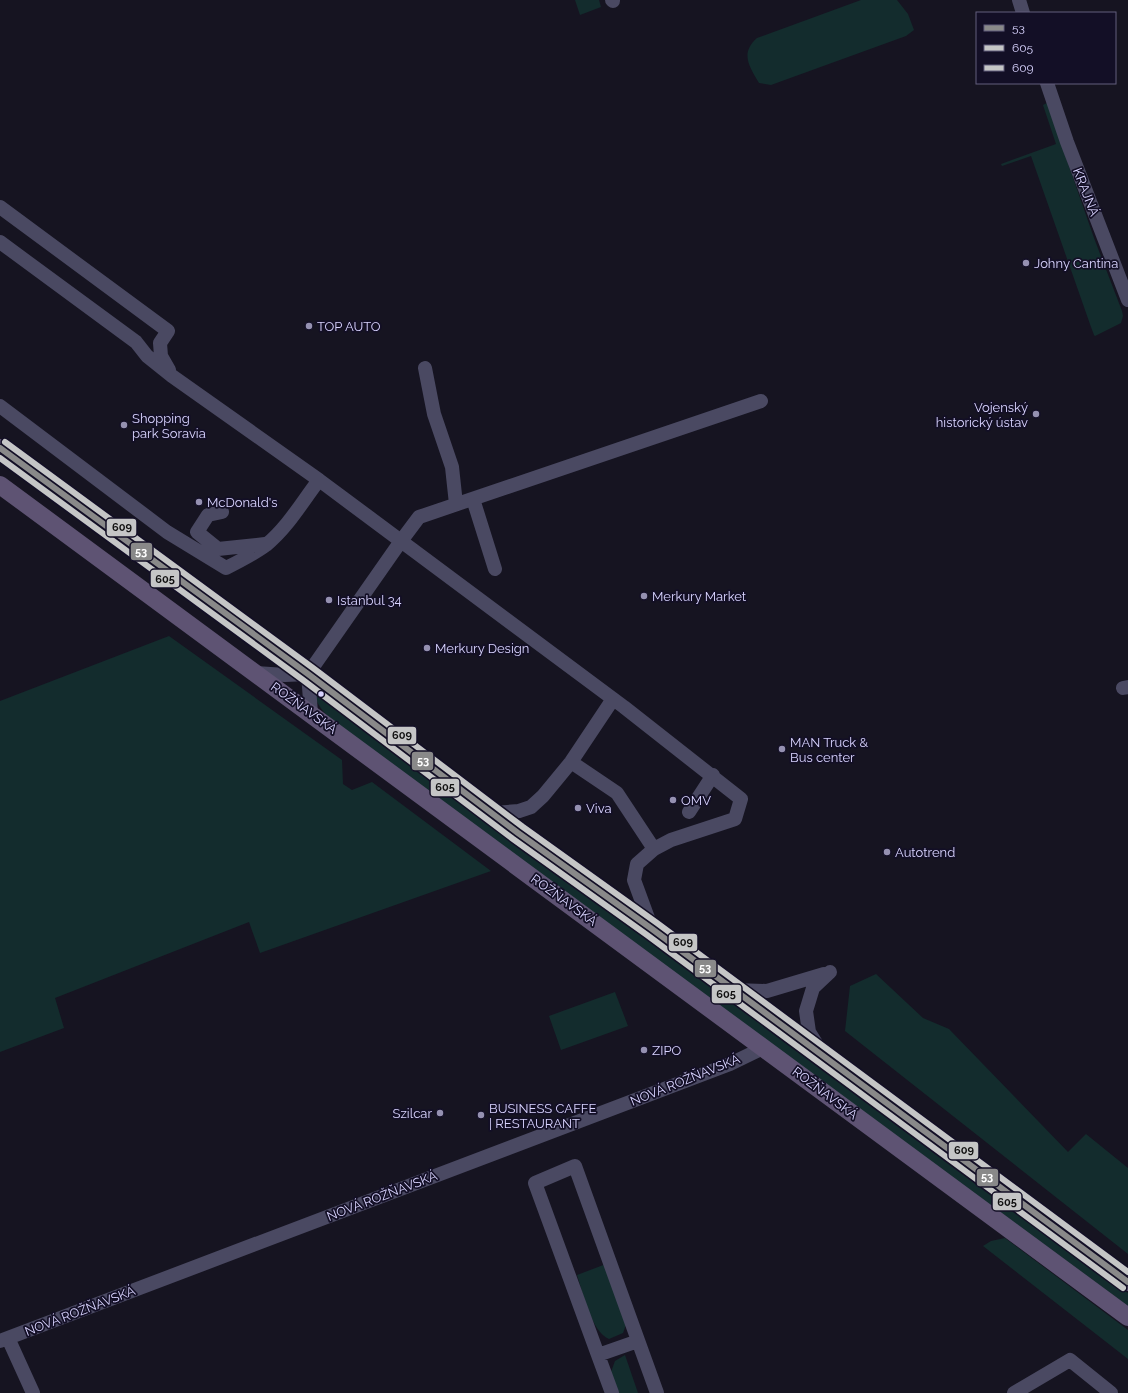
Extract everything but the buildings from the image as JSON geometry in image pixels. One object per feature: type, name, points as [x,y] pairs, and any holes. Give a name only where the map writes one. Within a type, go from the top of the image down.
[{"type":"main road","points":[[0,448],[308,674],[518,833],[652,929],[1128,1282]]},
{"type":"main road","name":"ROŽŇAVSKÁ","points":[[0,484],[1128,1317]]},
{"type":"street","points":[[1019,0],[1024,12]]},
{"type":"street","name":"KRAJNÁ","points":[[1047,84],[1067,142],[1128,300]]},
{"type":"street","points":[[0,208],[168,331],[160,343],[161,356],[172,376]]},
{"type":"street","points":[[0,242],[136,342],[147,356],[172,376],[319,480],[613,699],[713,775],[741,799],[735,819],[671,840],[654,849],[637,864],[634,880],[652,929]]},
{"type":"street","points":[[139,346],[160,343]]},
{"type":"street","points":[[425,368],[434,414],[452,467],[456,504]]},
{"type":"street","points":[[311,713],[308,674],[400,541],[419,518],[456,504],[761,401]]},
{"type":"street","points":[[0,406],[167,532],[226,568],[250,556],[267,544],[289,521],[319,480]]},
{"type":"street","points":[[473,499],[495,569]]},
{"type":"street","points":[[222,512],[208,515],[197,532],[218,549],[267,544]]},
{"type":"street","points":[[256,673],[284,675],[308,674]]},
{"type":"street","points":[[494,814],[519,811],[531,807],[543,796],[571,762],[613,699]]},
{"type":"street","points":[[571,762],[617,793],[654,849]]},
{"type":"street","points":[[689,812],[713,775]]},
{"type":"street","points":[[734,990],[767,991],[830,972],[812,988],[806,1011],[810,1032],[825,1058]]},
{"type":"street","name":"NOVÁ ROŽŇAVSKÁ","points":[[4,1340],[730,1064],[763,1048]]},
{"type":"street","points":[[612,1393],[535,1183],[575,1166],[657,1393]]},
{"type":"street","points":[[4,1340],[33,1393]]},
{"type":"street","points":[[598,1355],[638,1341]]},
{"type":"street","points":[[1014,1393],[1070,1360],[1111,1393]]},
{"type":"green space","points":[[575,0],[599,0],[601,7],[580,15]]},
{"type":"green space","points":[[861,0],[897,0],[908,14],[914,30],[906,36],[771,85],[759,83],[749,65],[748,60],[749,49],[757,38]]},
{"type":"green space","points":[[1047,103],[1094,238],[1122,311],[1123,316],[1121,323],[1095,336],[1031,156],[1002,166],[1001,164],[1056,144],[1043,105]]},
{"type":"green space","points":[[169,636],[342,760],[343,784],[352,790],[372,782],[491,871],[260,953],[249,922],[55,998],[64,1028],[0,1052],[0,701]]},
{"type":"green space","points":[[313,688],[1128,1293],[1128,1306],[335,723],[321,708],[314,694]]},
{"type":"green space","points":[[876,974],[923,1018],[949,1029],[1068,1152],[1086,1134],[1128,1168],[1128,1254],[845,1031],[850,986]]},
{"type":"green space","points":[[615,992],[628,1026],[561,1050],[549,1016]]},
{"type":"green space","points":[[1005,1238],[1128,1330],[1128,1359],[983,1246],[991,1241]]},
{"type":"green space","points":[[606,1264],[627,1322],[623,1333],[609,1339],[597,1328],[588,1311],[577,1275]]},
{"type":"green space","points":[[625,1355],[638,1393],[619,1393],[611,1372],[615,1361]]},
{"type":"transit line","name":"609","points":[[5,442],[313,668],[523,827],[657,923],[1128,1272]]},
{"type":"transit line","name":"53","points":[[0,448],[308,674],[518,833],[652,929],[1128,1282]]},
{"type":"transit line","name":"605","points":[[0,458],[303,680],[513,839],[647,935],[1123,1288]]},
{"type":"place","name":"Johny Cantina","points":[[1026,263]]},
{"type":"place","name":"TOP AUTO","points":[[309,326]]},
{"type":"place","name":"Vojenský historický ústav","points":[[1036,414]]},
{"type":"place","name":"Shopping park Soravia","points":[[124,425]]},
{"type":"place","name":"McDonald's","points":[[199,502]]},
{"type":"place","name":"Merkury Market","points":[[644,596]]},
{"type":"place","name":"Istanbul 34","points":[[329,600]]},
{"type":"place","name":"Merkury Design","points":[[427,648]]},
{"type":"place","name":"MAN Truck & Bus center","points":[[782,749]]},
{"type":"place","name":"OMV","points":[[673,800]]},
{"type":"place","name":"Viva","points":[[578,808]]},
{"type":"place","name":"Autotrend","points":[[887,852]]},
{"type":"place","name":"ZIPO","points":[[644,1050]]},
{"type":"place","name":"Szilcar","points":[[440,1113]]},
{"type":"place","name":"BUSINESS CAFFE | RESTAURANT","points":[[481,1115]]}]
